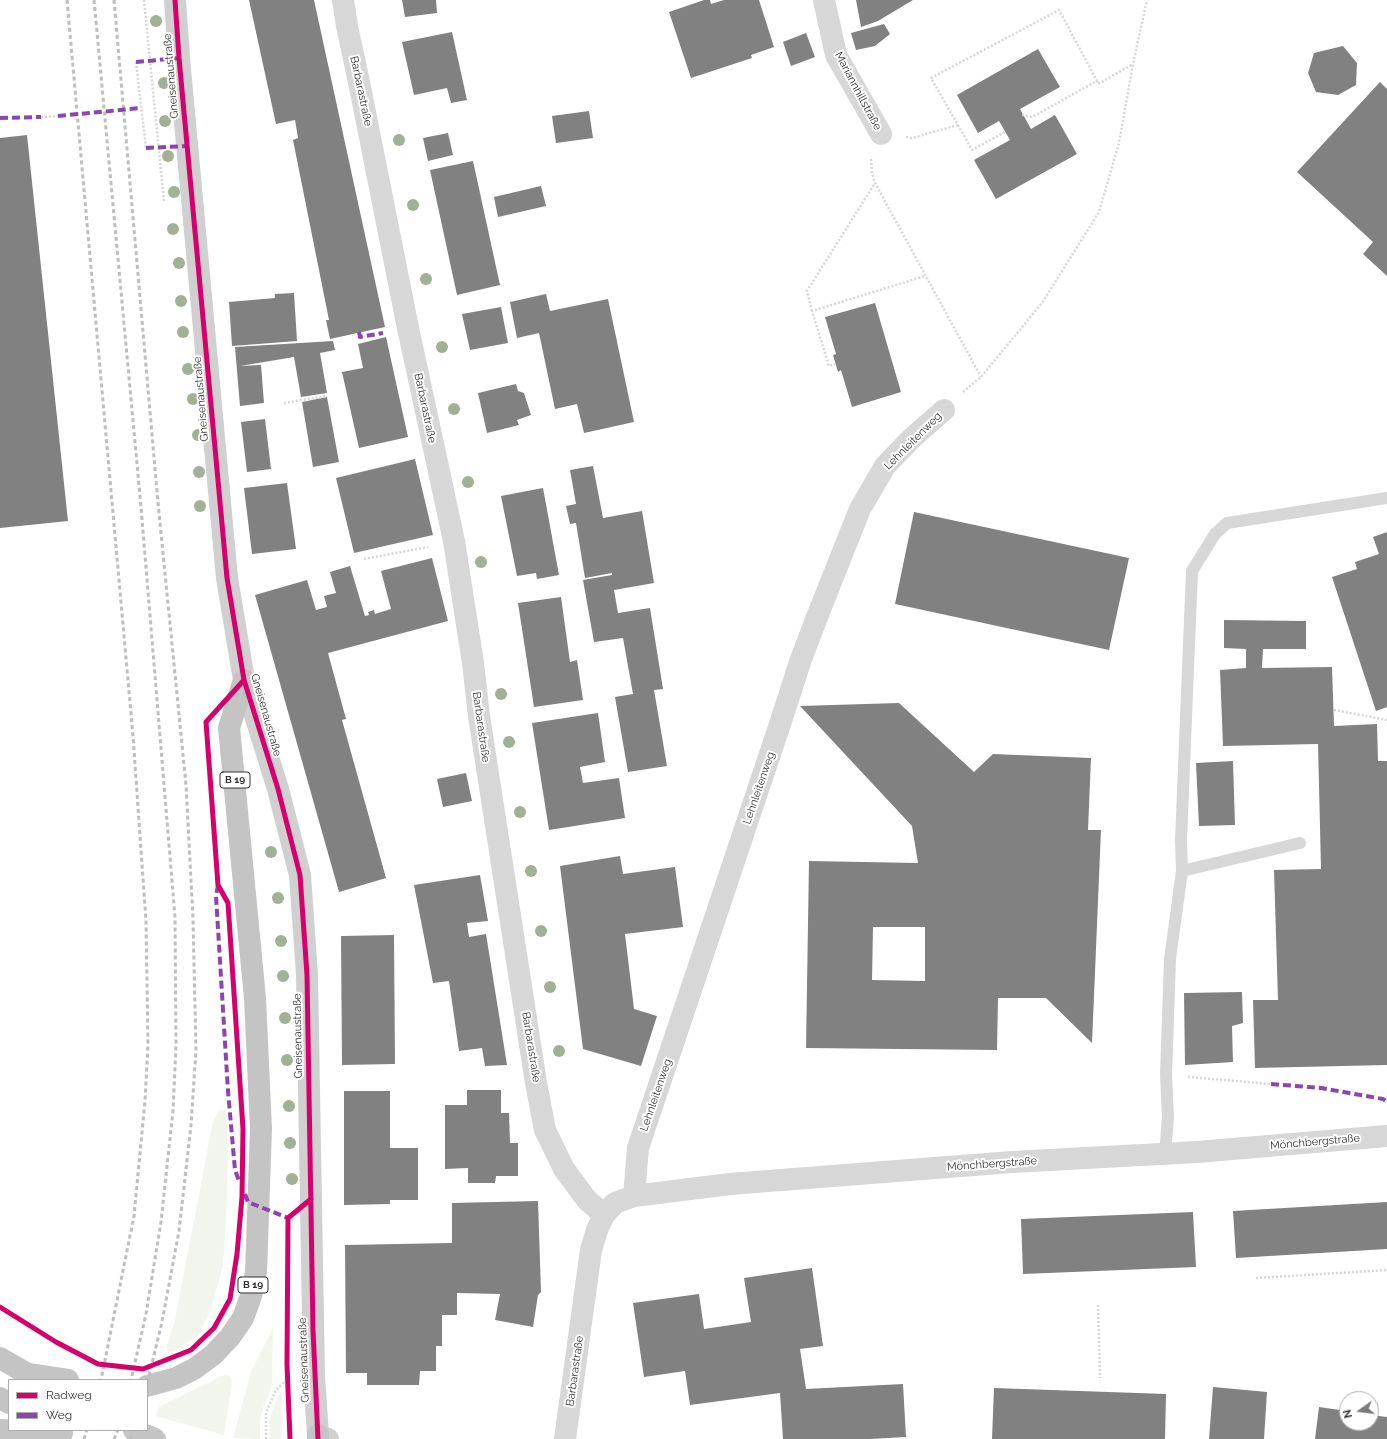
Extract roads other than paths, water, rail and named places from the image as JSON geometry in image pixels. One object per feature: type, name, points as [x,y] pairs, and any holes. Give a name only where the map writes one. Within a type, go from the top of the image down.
[{"type":"highway","name":"B 19","points":[[148,1386],[176,1378],[194,1369],[213,1355],[230,1338],[242,1318],[251,1296],[256,1272],[261,1130],[255,998],[229,728],[244,680]]},
{"type":"highway","points":[[0,1358],[33,1377],[56,1379]]},
{"type":"highway","points":[[16,1431],[65,1434]]},
{"type":"highway","points":[[136,1431],[155,1439]]},
{"type":"street","name":"Gneisenaustraße","points":[[175,0],[179,58],[227,578],[244,680],[278,789],[300,875],[307,975],[313,1323],[321,1438]]},
{"type":"street","name":"Barbarastraße","points":[[343,0],[408,328],[454,541],[473,663],[479,716],[536,1083],[545,1130],[564,1169],[587,1200],[604,1215],[597,1230],[591,1250],[565,1439]]},
{"type":"street","name":"Mariannhillstraße","points":[[824,0],[836,55],[881,134]]},
{"type":"street","name":"Lehnleitenweg","points":[[634,1196],[638,1148],[801,658],[819,612],[860,509],[885,466],[912,438],[944,410]]},
{"type":"street","name":"Mönchbergstraße","points":[[604,1215],[615,1203],[634,1196],[730,1184],[1012,1162],[1165,1154],[1387,1136]]},
{"type":"lane","points":[[1165,1154],[1168,1117],[1166,1075],[1170,959],[1182,871],[1181,840],[1192,571],[1215,534],[1227,523],[1387,498]]},
{"type":"lane","points":[[1182,871],[1300,843]]},
{"type":"railway","points":[[67,0],[133,736],[146,921],[148,1045],[145,1101],[134,1216],[101,1379]]},
{"type":"railway","points":[[94,0],[141,507],[175,917],[176,1046],[173,1111],[161,1222],[146,1314],[131,1379]]},
{"type":"railway","points":[[114,0],[158,503],[186,785],[193,918],[196,1050],[191,1125],[179,1231],[162,1322],[148,1380]]},
{"type":"railway","points":[[84,1439],[87,1431]]},
{"type":"railway","points":[[114,1439],[118,1431]]},
{"type":"railway","points":[[130,1439],[134,1431]]}]
